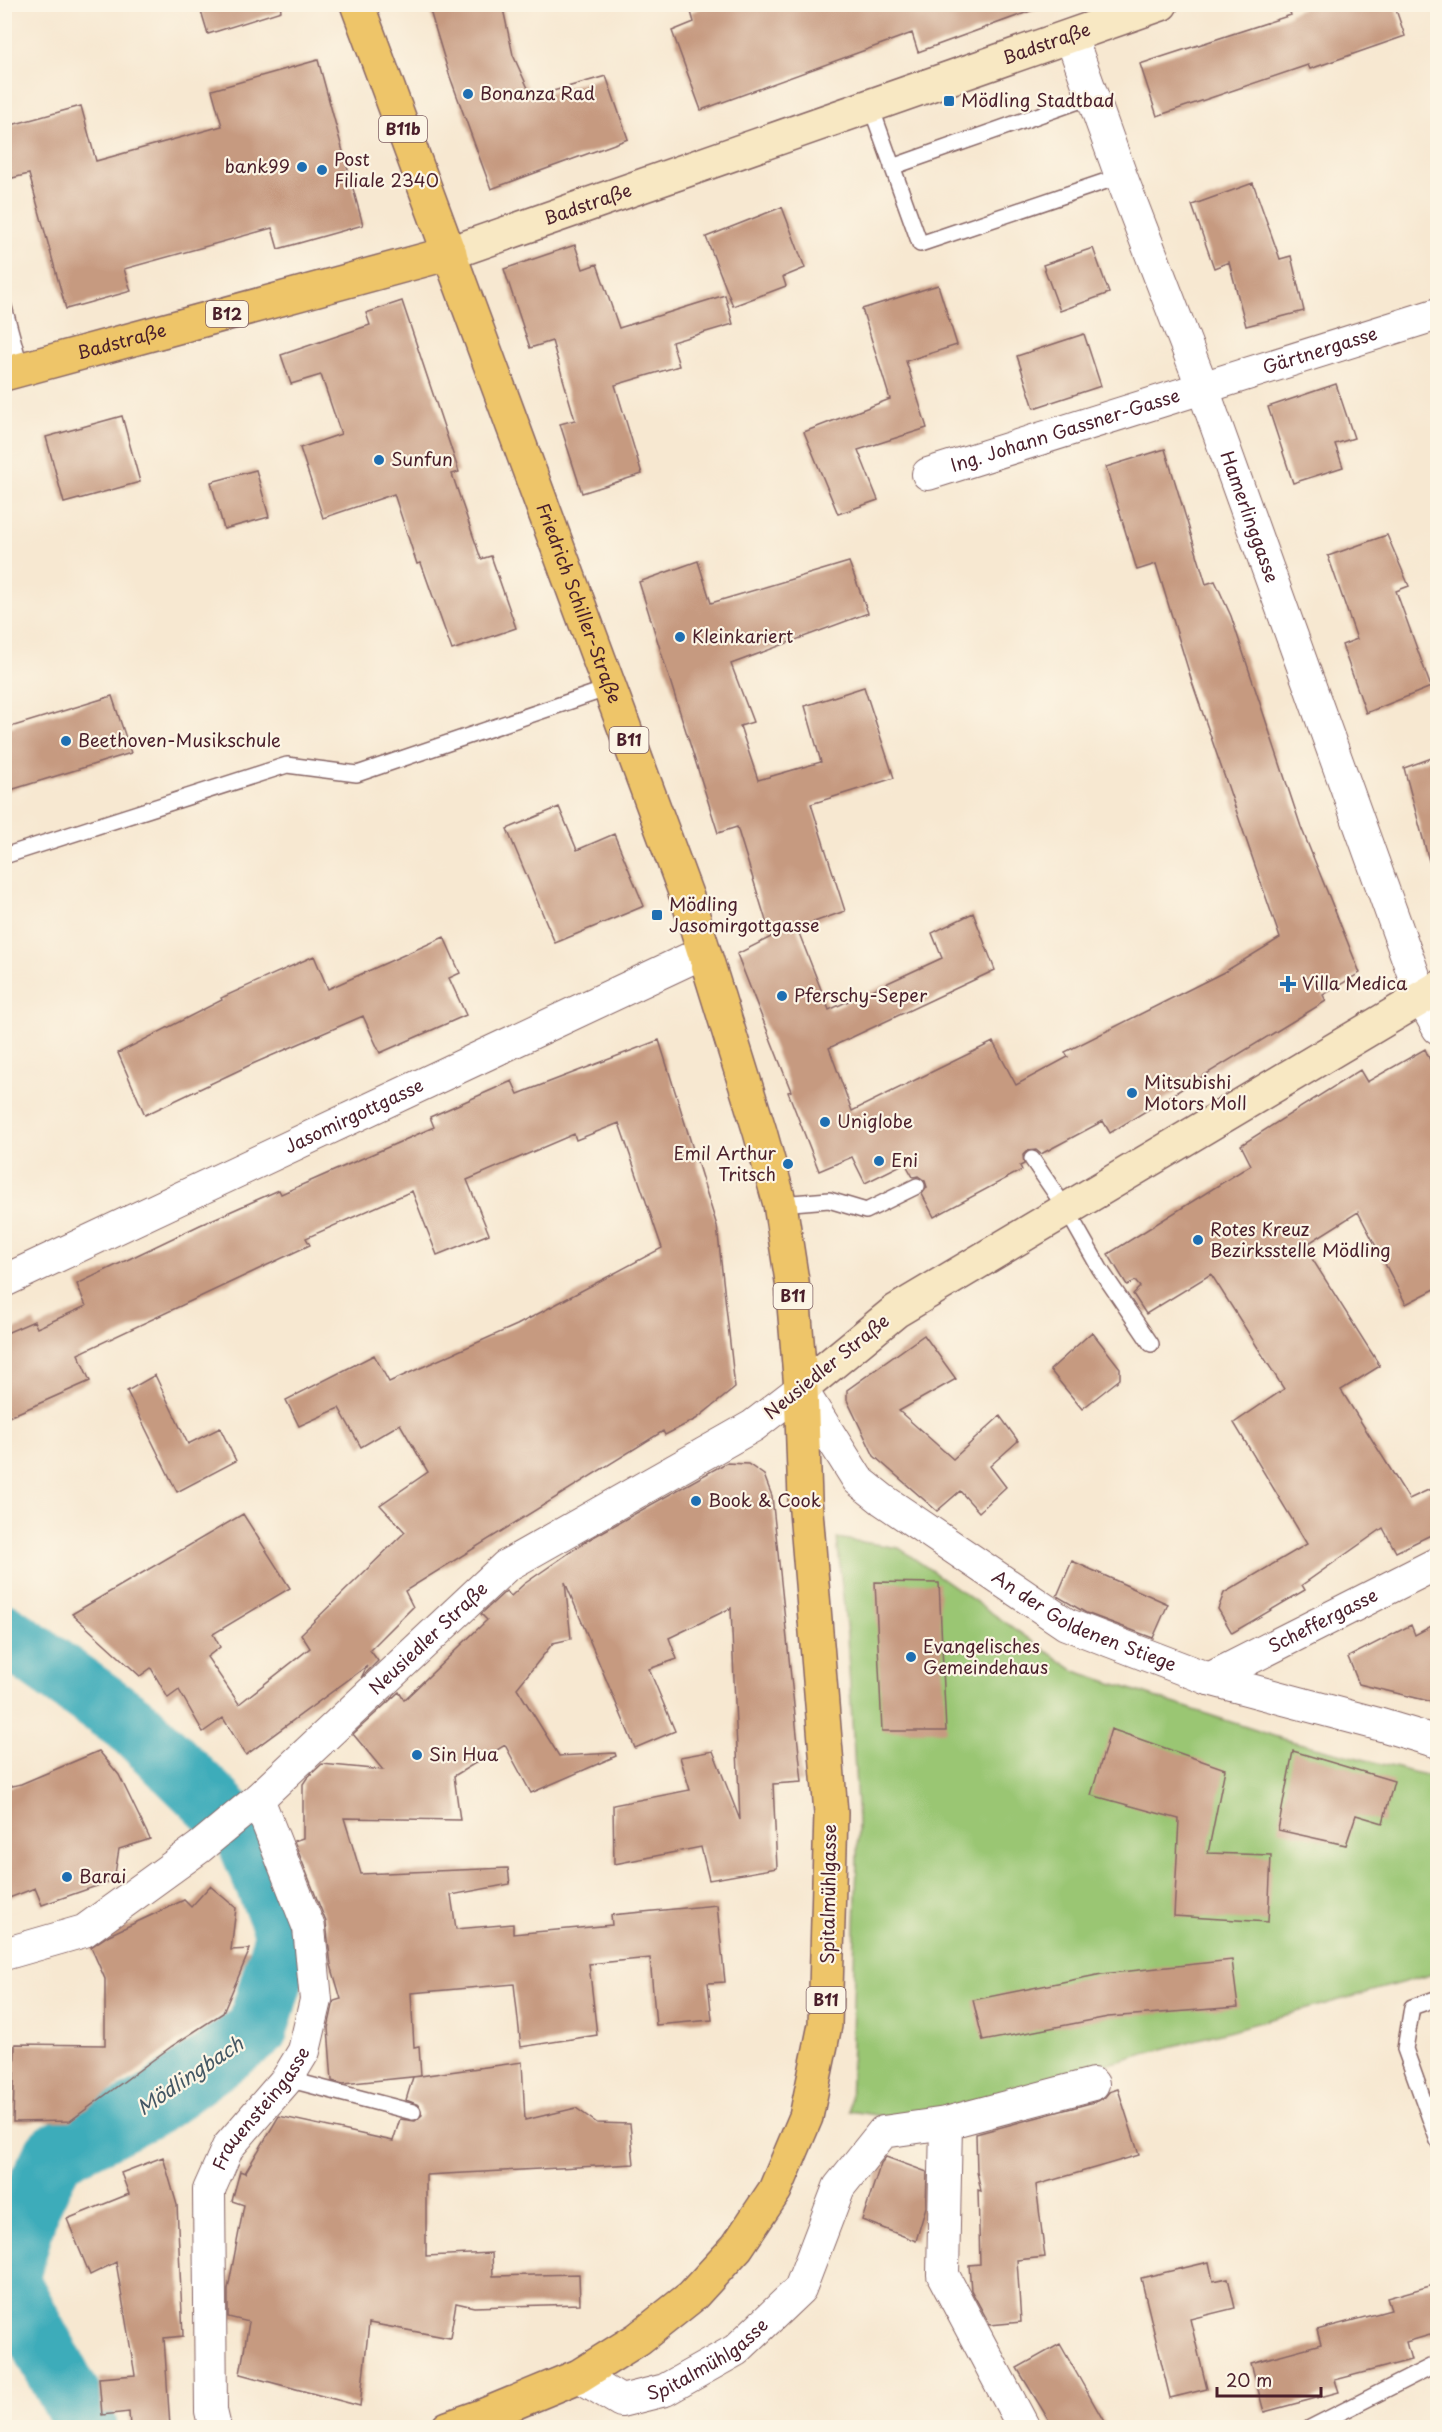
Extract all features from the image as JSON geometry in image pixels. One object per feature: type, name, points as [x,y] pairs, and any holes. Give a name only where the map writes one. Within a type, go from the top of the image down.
[{"type":"main road","name":"Friedrich Schiller-Straße","points":[[357,4],[688,900],[780,1204],[792,1281],[801,1389]]},
{"type":"main road","name":"Badstraße","points":[[13,372],[450,253]]},
{"type":"main road","name":"Spitalmühlgasse","points":[[448,2427],[482,2416],[579,2376],[638,2339],[692,2296],[737,2247],[775,2190],[806,2117],[825,2025],[831,1813],[805,1499],[801,1389]]},
{"type":"street","name":"Badstraße","points":[[450,253],[1161,4]]},
{"type":"street","name":"Hamerlinggasse","points":[[1071,37],[1120,176],[1202,386],[1430,993],[1437,1028]]},
{"type":"street","name":"Gärtnergasse","points":[[1202,386],[1437,314]]},
{"type":"street","name":"Ing. Johann Gassner-Gasse","points":[[928,474],[1202,386]]},
{"type":"street","name":"Jasomirgottgasse","points":[[4,1281],[704,952]]},
{"type":"street","name":"Neusiedler Straße","points":[[4,1953],[84,1931],[200,1847],[252,1803],[506,1566],[753,1426],[896,1311],[1430,993]]},
{"type":"street","name":"An der Goldenen Stiege","points":[[801,1389],[858,1480],[883,1500],[1066,1624],[1209,1679],[1437,1742]]},
{"type":"street","name":"Scheffergasse","points":[[1209,1679],[1437,1563]]},
{"type":"street","name":"Frauensteingasse","points":[[215,2427],[211,2411],[209,2190],[228,2146],[287,2079],[304,2051],[316,2000],[309,1928],[252,1803]]},
{"type":"street","name":"Spitalmühlgasse","points":[[579,2376],[621,2401],[665,2390],[736,2350],[800,2289],[839,2187],[884,2132],[946,2123],[1093,2084]]},
{"type":"street","points":[[946,2123],[943,2275],[1024,2427]]},
{"type":"lane","points":[[892,167],[1093,96]]},
{"type":"lane","points":[[871,107],[920,244],[1120,176]]},
{"type":"lane","points":[[4,307],[13,372]]},
{"type":"lane","points":[[4,856],[287,765],[357,774],[609,688]]},
{"type":"lane","points":[[1032,1159],[1066,1209],[1100,1269],[1151,1344]]},
{"type":"lane","points":[[780,1204],[830,1200],[866,1210],[917,1186]]},
{"type":"lane","points":[[1437,1998],[1412,2007],[1405,2049],[1437,2141]]},
{"type":"lane","points":[[287,2079],[413,2112]]},
{"type":"lane","points":[[1311,2427],[1437,2362]]},
{"type":"green space","points":[[837,1538],[899,1548],[1075,1671],[1283,1739],[1437,1778],[1437,1973],[907,2120],[850,2111],[858,1822],[847,1636]]},
{"type":"building","points":[[199,4],[280,4],[281,11],[208,34]]},
{"type":"building","points":[[428,4],[502,4],[513,55],[532,97],[606,76],[628,139],[491,189],[449,74]]},
{"type":"building","points":[[710,4],[1039,4],[1039,8],[918,52],[912,33],[701,110],[672,31],[694,22],[691,12]]},
{"type":"building","points":[[1313,4],[1394,4],[1405,36],[1310,69],[1308,65],[1157,116],[1140,64],[1291,15],[1290,13]]},
{"type":"building","points":[[318,60],[363,225],[278,249],[272,228],[124,269],[131,291],[66,309],[29,174],[4,180],[4,127],[81,106],[96,161],[222,126],[212,90]]},
{"type":"building","points":[[1253,183],[1280,259],[1291,256],[1304,311],[1246,326],[1229,262],[1214,268],[1192,205]]},
{"type":"building","points":[[782,207],[805,268],[783,277],[786,286],[733,306],[706,237]]},
{"type":"building","points":[[575,245],[583,269],[597,264],[619,328],[725,295],[733,324],[672,342],[679,366],[615,385],[642,474],[582,493],[560,424],[575,420],[552,341],[530,348],[504,269]]},
{"type":"building","points":[[1093,248],[1109,293],[1060,311],[1043,265]]},
{"type":"building","points":[[938,285],[957,345],[906,361],[927,428],[858,450],[878,500],[838,514],[804,432],[890,399],[862,309]]},
{"type":"building","points":[[402,301],[459,472],[452,474],[481,559],[491,556],[516,628],[452,650],[421,563],[417,564],[394,494],[323,518],[300,448],[341,434],[321,375],[291,384],[281,355],[370,325],[366,313]]},
{"type":"building","points":[[1084,334],[1101,386],[1034,408],[1017,356]]},
{"type":"building","points":[[1336,384],[1354,438],[1335,444],[1343,467],[1293,483],[1268,407]]},
{"type":"building","points":[[122,416],[140,482],[64,503],[46,437]]},
{"type":"building","points":[[1165,449],[1206,584],[1215,581],[1231,616],[1301,827],[1360,973],[1323,995],[1326,1001],[1110,1133],[1103,1121],[1041,1154],[1036,1150],[1027,1151],[1023,1155],[1024,1164],[1020,1166],[1022,1170],[934,1217],[922,1194],[927,1187],[925,1181],[918,1176],[913,1177],[905,1163],[865,1183],[852,1157],[819,1171],[788,1092],[791,1091],[737,954],[771,937],[737,827],[718,833],[639,582],[698,561],[711,603],[849,562],[868,613],[731,664],[753,722],[740,726],[758,780],[821,762],[805,706],[864,687],[894,778],[811,804],[845,911],[797,928],[829,1010],[942,958],[932,933],[973,913],[995,970],[829,1048],[852,1111],[993,1042],[1016,1085],[1068,1057],[1065,1052],[1226,971],[1280,938],[1192,682],[1156,564],[1137,570],[1106,467]]},
{"type":"building","points":[[256,470],[269,517],[224,529],[211,482]]},
{"type":"building","points":[[1387,535],[1409,586],[1396,591],[1431,687],[1366,713],[1342,645],[1357,639],[1328,556]]},
{"type":"building","name":"Beethoven-Musikschule","points":[[112,696],[131,753],[4,792],[4,729]]},
{"type":"building","points":[[1437,756],[1437,859],[1429,861],[1404,768]]},
{"type":"building","points":[[559,807],[577,850],[614,834],[644,906],[555,943],[507,829]]},
{"type":"building","points":[[444,937],[460,973],[449,978],[466,1015],[380,1053],[363,1016],[250,1065],[145,1115],[118,1053],[222,1000],[221,998],[314,956],[328,989]]},
{"type":"building","points":[[659,1040],[717,1226],[735,1388],[696,1419],[665,1435],[663,1431],[405,1591],[413,1607],[370,1650],[378,1661],[361,1678],[367,1666],[246,1755],[223,1718],[203,1732],[179,1690],[168,1698],[151,1668],[140,1676],[72,1614],[243,1514],[290,1588],[213,1634],[220,1647],[207,1657],[239,1704],[310,1648],[301,1634],[405,1532],[380,1505],[428,1472],[400,1424],[361,1447],[339,1408],[299,1426],[286,1400],[374,1355],[389,1382],[517,1325],[662,1248],[619,1123],[576,1140],[574,1134],[467,1180],[489,1234],[437,1255],[412,1191],[306,1238],[310,1245],[78,1354],[90,1381],[4,1419],[4,1334],[34,1321],[37,1328],[86,1306],[77,1284],[279,1190],[281,1194],[434,1127],[430,1117],[512,1081],[518,1094]]},
{"type":"building","points":[[1425,1049],[1437,1076],[1437,1288],[1406,1304],[1358,1212],[1304,1246],[1380,1366],[1341,1390],[1409,1499],[1437,1486],[1437,1532],[1396,1552],[1383,1528],[1302,1585],[1305,1590],[1232,1633],[1218,1609],[1224,1593],[1307,1544],[1234,1423],[1284,1389],[1211,1274],[1146,1314],[1133,1294],[1140,1287],[1135,1281],[1127,1285],[1108,1254],[1251,1165],[1241,1145],[1360,1070],[1367,1082]]},
{"type":"building","points":[[1092,1332],[1120,1368],[1120,1379],[1082,1409],[1050,1370]]},
{"type":"building","points":[[924,1335],[956,1379],[899,1411],[953,1459],[1000,1416],[1018,1441],[990,1466],[1006,1487],[979,1512],[960,1491],[937,1511],[874,1456],[847,1400],[847,1390]]},
{"type":"building","points":[[155,1375],[188,1444],[220,1428],[236,1461],[177,1492],[127,1391]]},
{"type":"building","points":[[726,1463],[748,1464],[764,1475],[772,1496],[802,1782],[773,1784],[777,1868],[709,1880],[701,1847],[614,1864],[613,1805],[690,1790],[680,1757],[713,1751],[740,1820],[731,1608],[669,1638],[677,1659],[649,1669],[675,1731],[635,1748],[565,1582],[571,1639],[553,1643],[517,1688],[559,1756],[615,1753],[616,1756],[531,1793],[505,1745],[454,1776],[460,1820],[344,1818],[361,1874],[508,1868],[510,1884],[451,1895],[456,1929],[513,1924],[513,1934],[612,1925],[611,1915],[717,1905],[725,1982],[708,1983],[712,2020],[656,2025],[650,1958],[589,1964],[597,2035],[521,2047],[514,1984],[411,1993],[414,2047],[419,2046],[421,2076],[343,2084],[332,2081],[328,2028],[334,2001],[341,1999],[331,1965],[326,1922],[294,1841],[303,1838],[303,1784],[322,1764],[383,1770],[353,1734],[399,1692],[404,1700],[487,1620],[481,1614],[506,1591],[511,1596],[524,1584],[588,1540]]},
{"type":"building","points":[[1072,1561],[1168,1604],[1153,1638],[1086,1613],[1057,1596]]},
{"type":"building","name":"Evangelisches Gemeindehaus","points":[[875,1582],[939,1583],[946,1731],[882,1731]]},
{"type":"building","points":[[1437,1623],[1437,1703],[1359,1684],[1348,1657],[1411,1625],[1415,1635]]},
{"type":"building","points":[[1111,1729],[1225,1769],[1208,1853],[1271,1855],[1268,1922],[1174,1916],[1179,1819],[1091,1795]]},
{"type":"building","points":[[99,1751],[119,1775],[150,1839],[119,1849],[114,1880],[42,1905],[35,1888],[4,1900],[4,1788],[21,1784]]},
{"type":"building","points":[[1293,1751],[1394,1781],[1383,1823],[1356,1815],[1346,1845],[1278,1830]]},
{"type":"building","points":[[210,1886],[236,1908],[231,1950],[250,1949],[223,2013],[172,2046],[70,2121],[13,2122],[15,2044],[105,2045],[105,1979],[91,1947],[109,1935],[184,1900],[191,1907]]},
{"type":"building","points":[[1232,1960],[1238,2007],[1108,2017],[983,2041],[973,2000],[1102,1974]]},
{"type":"building","points":[[522,2062],[525,2120],[576,2108],[597,2123],[630,2124],[634,2164],[426,2175],[426,2256],[492,2253],[493,2276],[579,2274],[580,2304],[474,2307],[456,2303],[450,2338],[369,2323],[360,2406],[240,2374],[249,2322],[228,2317],[228,2289],[244,2205],[232,2201],[240,2171],[245,2173],[279,2116],[393,2141],[400,2119],[415,2121],[422,2115],[419,2105],[406,2100],[413,2077]]},
{"type":"building","points":[[1118,2089],[1139,2155],[1036,2185],[1045,2257],[1017,2260],[1021,2322],[990,2325],[971,2290],[969,2265],[980,2264],[978,2190],[981,2191],[977,2172],[976,2134],[1098,2101],[1109,2092]]},
{"type":"building","points":[[163,2157],[177,2205],[183,2336],[164,2338],[170,2427],[130,2427],[129,2412],[102,2415],[99,2378],[135,2375],[116,2262],[90,2275],[67,2219],[129,2194],[121,2173]]},
{"type":"building","points":[[886,2157],[927,2172],[926,2207],[916,2241],[862,2220],[881,2163]]},
{"type":"building","points":[[1209,2262],[1213,2281],[1228,2278],[1235,2308],[1190,2319],[1207,2389],[1170,2398],[1141,2278]]},
{"type":"building","points":[[1437,2284],[1437,2333],[1406,2342],[1411,2360],[1335,2380],[1339,2392],[1264,2412],[1251,2363],[1321,2344],[1317,2330],[1391,2310],[1387,2298]]},
{"type":"building","points":[[1060,2344],[1107,2427],[1053,2427],[1017,2368]]},
{"type":"waterway","name":"Mödlingbach","points":[[4,1634],[135,1727],[246,1836],[286,1933],[257,2030],[153,2105],[54,2155],[28,2208],[8,2280],[87,2428]]},
{"type":"place","name":"Bonanza Rad","points":[[468,94]]},
{"type":"place","name":"Mödling Stadtbad","points":[[949,101]]},
{"type":"place","name":"bank99","points":[[302,167]]},
{"type":"place","name":"Post Filiale 2340","points":[[322,170]]},
{"type":"place","name":"Sunfun","points":[[379,460]]},
{"type":"place","name":"Kleinkariert","points":[[680,637]]},
{"type":"place","name":"Beethoven-Musikschule","points":[[66,741]]},
{"type":"place","name":"Mödling Jasomirgottgasse","points":[[657,915]]},
{"type":"place","name":"Villa Medica","points":[[1288,984]]},
{"type":"place","name":"Pferschy-Seper","points":[[782,996]]},
{"type":"place","name":"Mitsubishi Motors Moll","points":[[1132,1093]]},
{"type":"place","name":"Uniglobe","points":[[825,1122]]},
{"type":"place","name":"Eni","points":[[879,1161]]},
{"type":"place","name":"Emil Arthur Tritsch","points":[[788,1164]]},
{"type":"place","name":"Rotes Kreuz Bezirksstelle Mödling","points":[[1198,1240]]},
{"type":"place","name":"Book & Cook","points":[[696,1501]]},
{"type":"place","name":"Evangelisches Gemeindehaus","points":[[911,1657]]},
{"type":"place","name":"Sin Hua","points":[[417,1755]]},
{"type":"place","name":"Barai","points":[[67,1877]]}]
